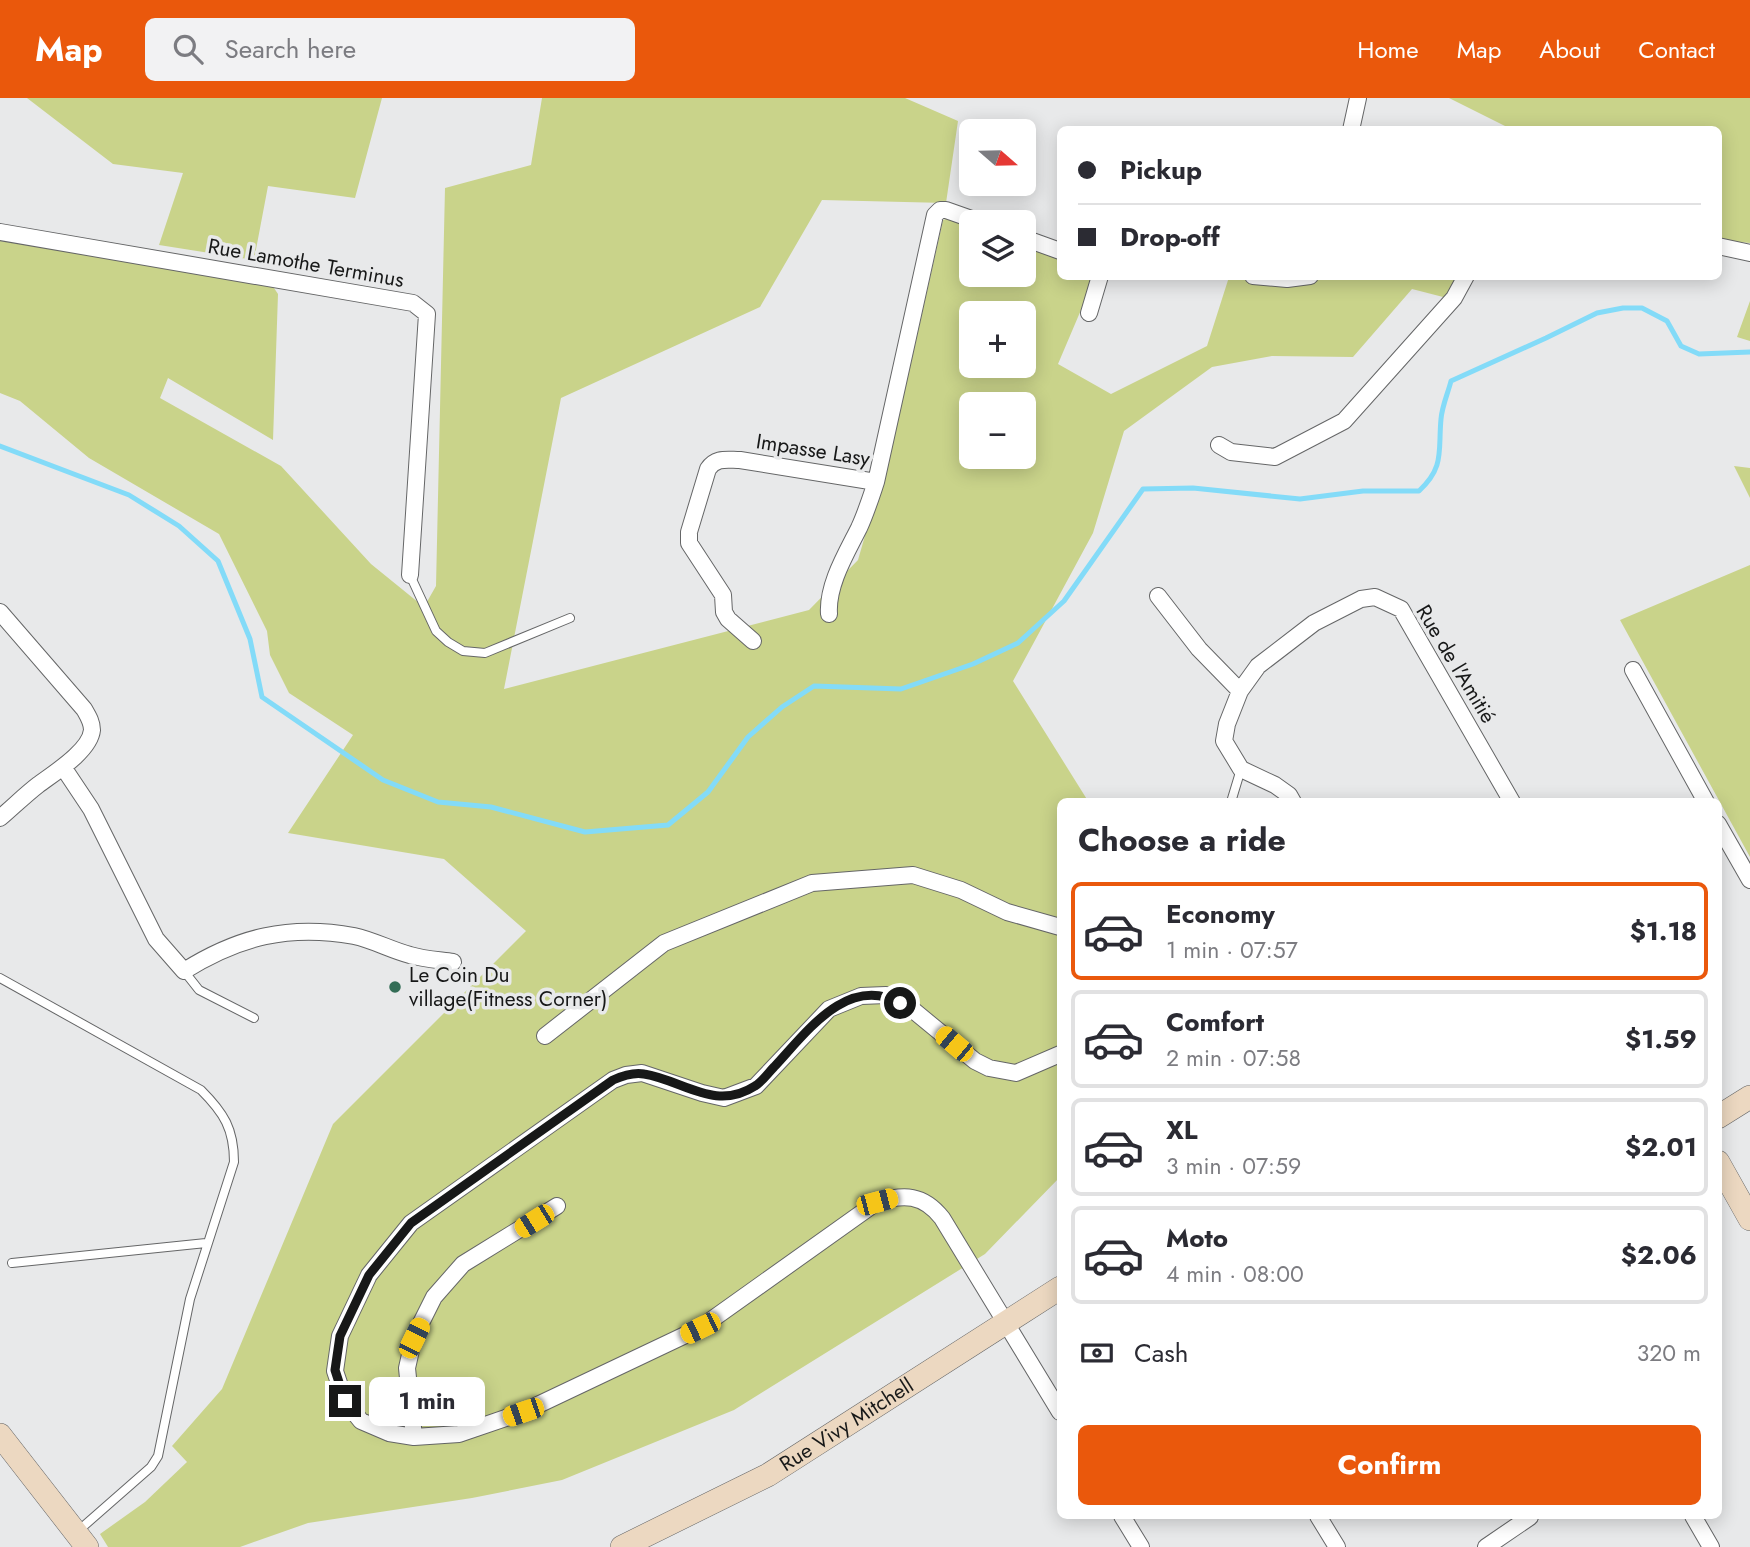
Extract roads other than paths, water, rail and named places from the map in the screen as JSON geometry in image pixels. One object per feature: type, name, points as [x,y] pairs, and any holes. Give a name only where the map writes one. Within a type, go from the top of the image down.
[{"type":"street","points":[[1352,126],[1358,98]]},
{"type":"street","name":"Impasse Lasy","points":[[752,641],[727,619],[723,595],[689,543],[689,532],[712,463],[719,460],[740,460],[876,482],[935,215],[940,210],[959,215]]},
{"type":"street","name":"Rue Lamothe Terminus","points":[[0,232],[413,303],[421,307],[427,314],[410,575]]},
{"type":"street","points":[[1036,242],[1057,250]]},
{"type":"street","points":[[1722,247],[1750,253]]},
{"type":"street","points":[[1089,313],[1099,280]]},
{"type":"street","points":[[1219,445],[1231,452],[1275,457],[1344,421],[1454,298],[1464,280]]},
{"type":"street","points":[[829,614],[829,599],[876,482]]},
{"type":"street","points":[[1158,596],[1199,649],[1240,691]]},
{"type":"street","name":"Rue de l'Amitié","points":[[1241,769],[1224,741],[1227,724],[1240,691],[1258,666],[1314,623],[1361,599],[1376,597],[1401,609],[1510,798]]},
{"type":"street","points":[[0,612],[85,709],[92,732],[87,744],[63,767],[0,818]]},
{"type":"street","points":[[1633,670],[1704,798]]},
{"type":"street","points":[[63,767],[91,809],[156,939],[184,971],[211,954],[236,943],[275,934],[318,932],[355,936],[412,956],[453,962]]},
{"type":"street","points":[[1241,769],[1275,785],[1289,798]]},
{"type":"street","points":[[1722,835],[1750,880]]},
{"type":"street","points":[[545,1036],[664,943],[812,883],[914,875],[961,890],[1007,912],[1057,926]]},
{"type":"street","points":[[1057,1055],[1016,1073],[989,1069],[975,1061],[914,1010],[886,995],[861,996],[829,1009],[756,1086],[724,1098],[642,1073],[613,1080],[411,1223],[369,1275],[340,1336],[335,1370],[345,1401],[361,1420],[389,1433],[414,1437],[459,1434],[523,1412],[700,1328],[877,1202],[900,1196],[921,1200],[942,1218],[1057,1407]]},
{"type":"street","points":[[1722,1114],[1750,1097]]},
{"type":"street","points":[[1722,1169],[1750,1219]]},
{"type":"street","points":[[414,1437],[407,1368],[414,1338],[434,1297],[464,1264],[557,1206]]},
{"type":"street","name":"Rue Vivy Mitchell","points":[[622,1547],[768,1475],[1008,1324],[1057,1290]]},
{"type":"street","points":[[0,1435],[81,1540]]},
{"type":"street","points":[[1123,1519],[1135,1545]]},
{"type":"street","points":[[1320,1519],[1337,1547]]},
{"type":"street","points":[[1486,1547],[1526,1519]]},
{"type":"street","points":[[1695,1519],[1711,1547]]},
{"type":"lane","points":[[410,575],[436,631],[463,651],[485,653],[570,618]]},
{"type":"lane","points":[[1232,798],[1241,769]]},
{"type":"lane","points":[[184,971],[200,990],[254,1018]]},
{"type":"lane","points":[[0,978],[201,1090],[228,1122],[234,1144],[234,1162],[190,1298],[158,1456],[151,1467],[81,1540]]},
{"type":"lane","points":[[12,1263],[206,1243]]},
{"type":"waterway","points":[[0,446],[129,495],[179,526],[218,561],[250,639],[262,697],[383,780],[438,802],[491,807],[585,832],[668,825],[708,792],[748,737],[782,707],[814,686],[901,689],[973,664],[1018,643],[1064,601],[1143,489],[1193,488],[1300,499],[1363,491],[1419,491],[1437,466],[1442,414],[1451,381],[1597,313],[1642,308],[1667,321],[1681,346],[1699,354],[1750,352]]},
{"type":"place","name":"Le Coin Du village(Fitness Corner)","points":[[395,987]]}]
